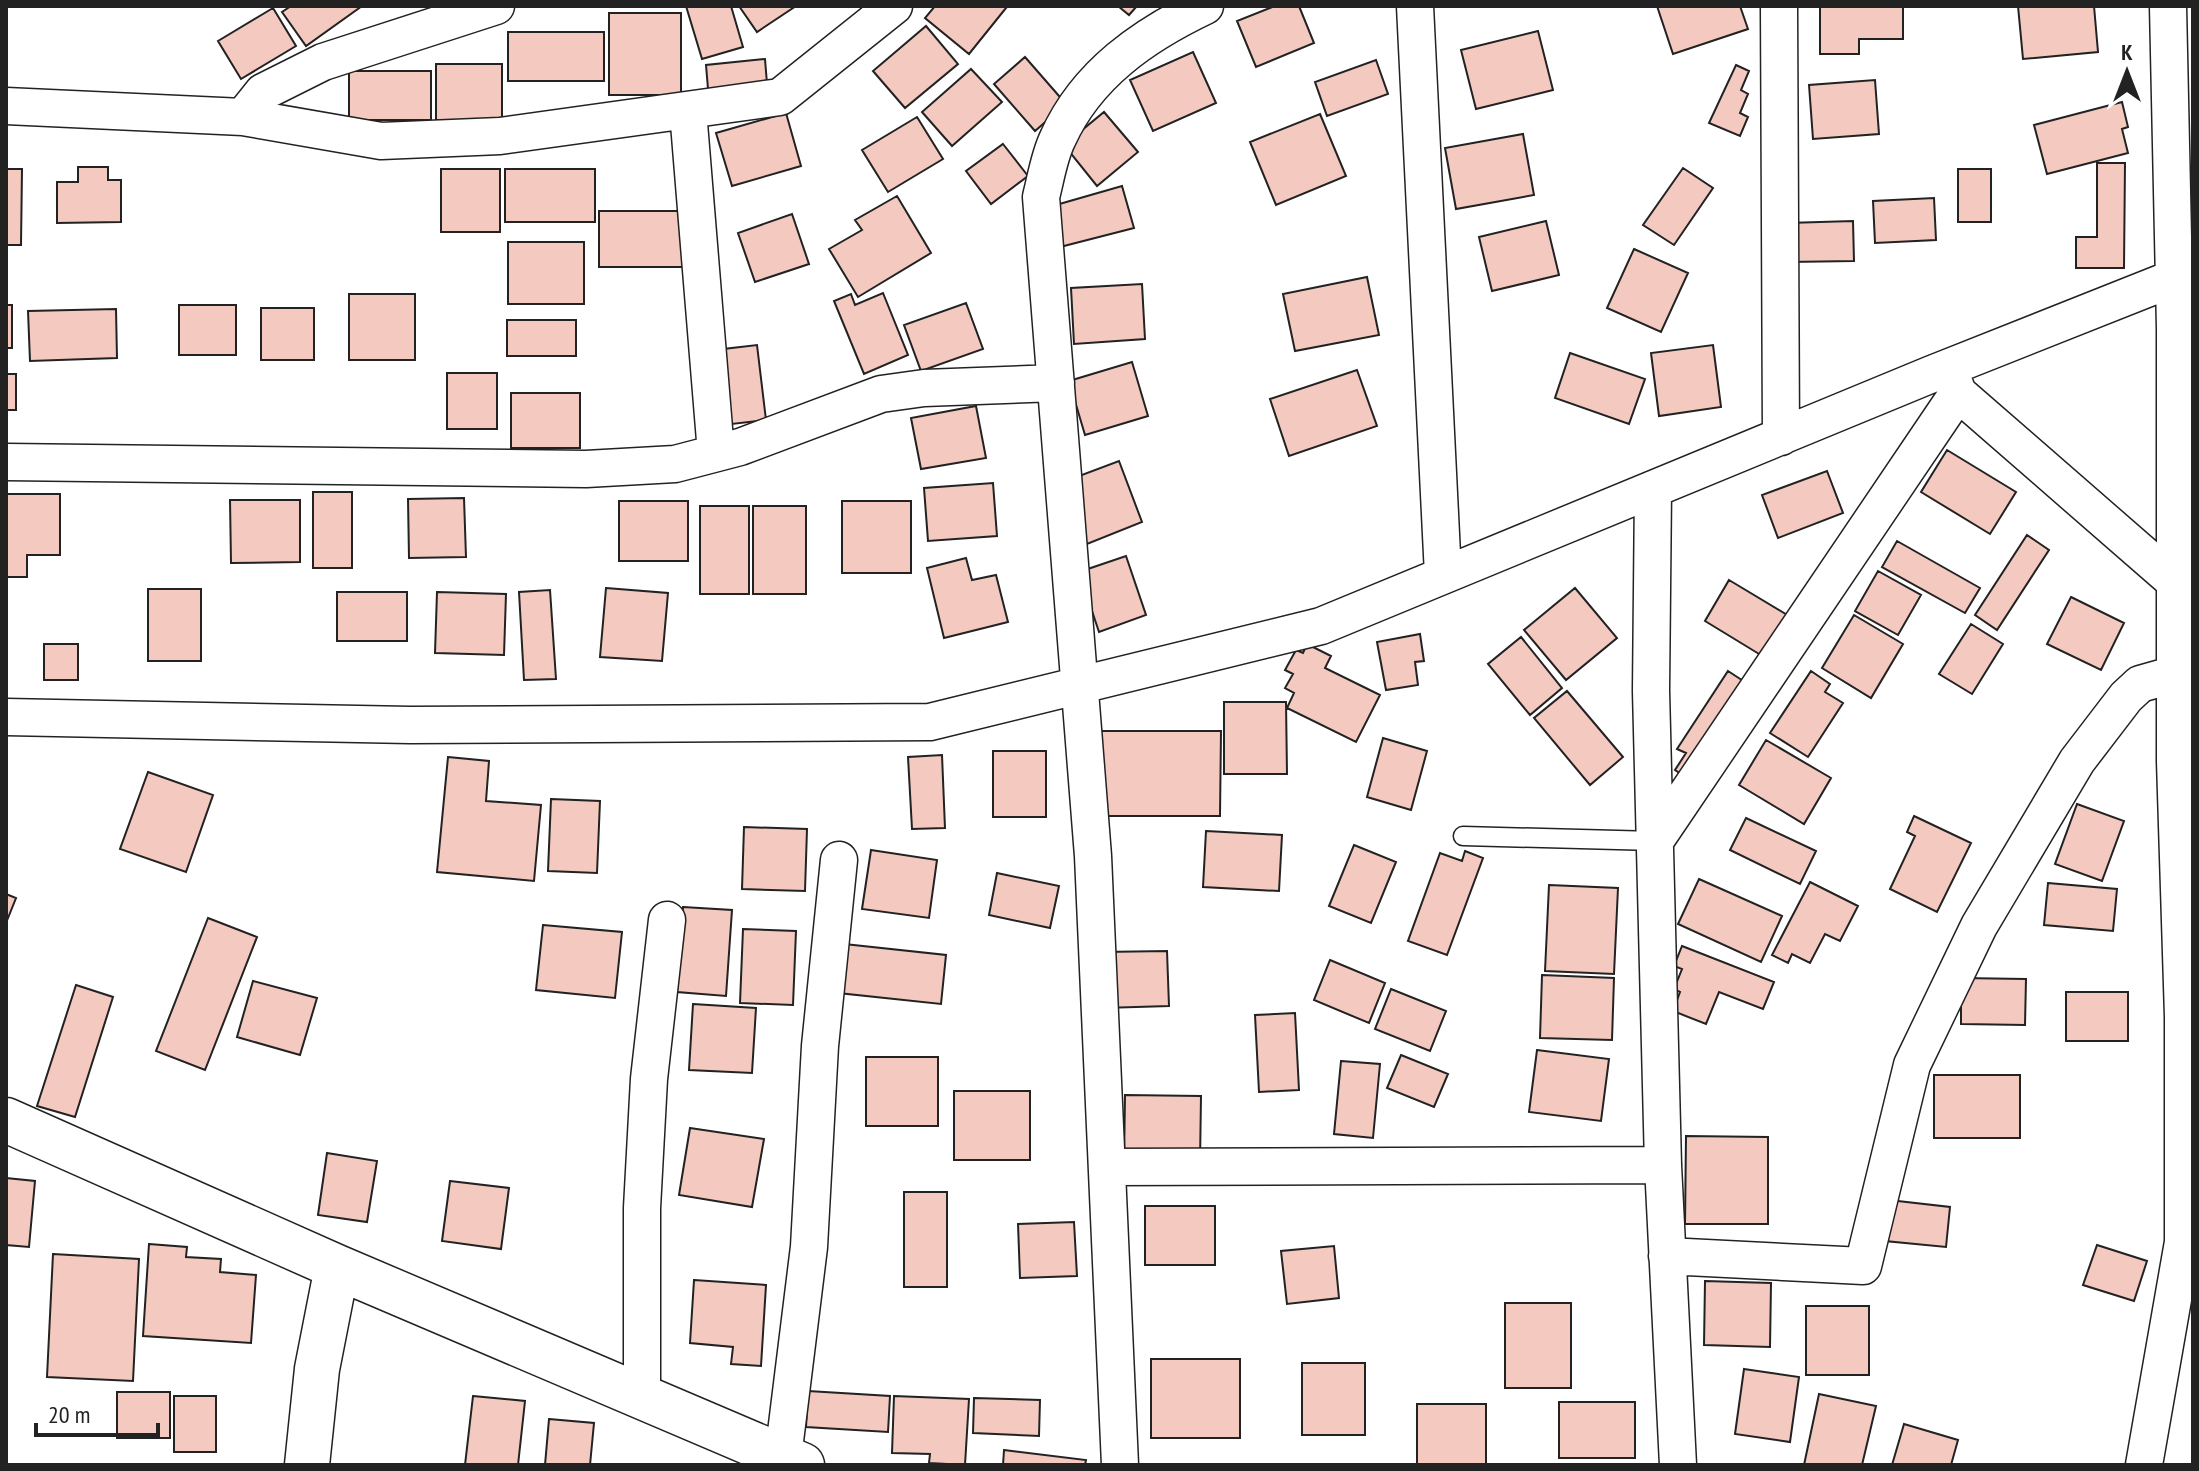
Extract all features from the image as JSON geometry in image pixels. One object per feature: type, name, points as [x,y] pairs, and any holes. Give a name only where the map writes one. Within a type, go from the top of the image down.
[{"type":"main road","points":[[6,1120],[337,1267],[792,1461]]},
{"type":"main road","points":[[307,1465],[317,1369],[337,1267]]},
{"type":"street","points":[[243,117],[263,92],[323,62],[496,6]]},
{"type":"street","points":[[6,106],[243,117],[381,141],[500,136],[780,97],[894,6]]},
{"type":"street","points":[[1120,1465],[1093,856],[1041,197],[1056,140],[1069,116],[1104,73],[1133,47],[1165,25],[1205,6]]},
{"type":"street","points":[[1415,6],[1443,575]]},
{"type":"street","points":[[1779,6],[1781,437]]},
{"type":"street","points":[[2144,1465],[2183,1302],[2188,1165],[2175,761],[2184,670],[2175,582],[2174,278],[2168,6]]},
{"type":"street","points":[[688,111],[716,453]]},
{"type":"street","points":[[6,717],[410,725],[930,722],[1321,626],[1781,437],[1953,380],[2174,278]]},
{"type":"street","points":[[1953,380],[2175,582]]},
{"type":"street","points":[[1655,841],[1953,380]]},
{"type":"street","points":[[6,462],[586,469],[675,464],[740,447],[881,394],[924,388],[1056,383]]},
{"type":"street","points":[[1653,489],[1651,691],[1663,1165],[1678,1465]]},
{"type":"street","points":[[1667,1256],[1863,1266],[1912,1065],[1979,926],[2077,761],[2126,697],[2140,684],[2184,670]]},
{"type":"street","points":[[792,1461],[809,1247],[820,1046],[839,860]]},
{"type":"street","points":[[642,1397],[642,1208],[647,1108],[667,920]]},
{"type":"street","points":[[1107,1167],[1663,1165]]},
{"type":"lane","points":[[1463,836],[1655,841]]},
{"type":"building","points":[[291,6],[362,6],[306,46],[282,12]]},
{"type":"building","points":[[686,6],[731,6],[743,47],[702,59]]},
{"type":"building","points":[[739,6],[796,6],[757,32]]},
{"type":"building","points":[[935,6],[1006,8],[969,54],[925,18]]},
{"type":"building","points":[[1118,6],[1137,6],[1129,15]]},
{"type":"building","points":[[1275,6],[1299,6],[1314,43],[1256,67],[1237,21]]},
{"type":"building","points":[[1657,6],[1740,6],[1748,29],[1673,54]]},
{"type":"building","points":[[1820,6],[1903,6],[1903,39],[1859,39],[1859,54],[1820,54]]},
{"type":"building","points":[[2018,6],[2094,6],[2098,52],[2023,59]]},
{"type":"building","points":[[273,8],[296,46],[241,79],[218,41]]},
{"type":"building","points":[[609,13],[681,13],[681,95],[609,95]]},
{"type":"building","points":[[926,26],[958,64],[905,108],[873,71]]},
{"type":"building","points":[[1538,31],[1553,90],[1476,109],[1461,50]]},
{"type":"building","points":[[508,32],[604,32],[604,81],[508,81]]},
{"type":"building","points":[[1193,52],[1216,103],[1153,131],[1130,80]]},
{"type":"building","points":[[1025,57],[1066,104],[1035,131],[994,84]]},
{"type":"building","points":[[765,59],[768,96],[709,101],[706,65]]},
{"type":"building","points":[[1376,60],[1388,94],[1327,116],[1315,82]]},
{"type":"building","points":[[436,64],[502,64],[502,120],[436,120]]},
{"type":"building","points":[[1736,65],[1749,71],[1741,90],[1748,94],[1740,113],[1748,117],[1740,136],[1709,123]]},
{"type":"building","points":[[971,69],[1002,102],[952,146],[922,112]]},
{"type":"building","points":[[349,71],[431,71],[431,120],[349,120]]},
{"type":"building","points":[[1875,80],[1879,134],[1813,139],[1809,85]]},
{"type":"building","points":[[2122,102],[2128,127],[2122,129],[2128,153],[2047,174],[2034,125]]},
{"type":"building","points":[[1104,112],[1138,152],[1097,186],[1064,145]]},
{"type":"building","points":[[786,113],[801,166],[732,186],[716,133]]},
{"type":"building","points":[[1320,114],[1346,176],[1276,205],[1250,142]]},
{"type":"building","points":[[917,117],[943,159],[888,192],[862,150]]},
{"type":"building","points":[[1523,134],[1534,195],[1456,209],[1445,148]]},
{"type":"building","points":[[1003,144],[1028,176],[991,204],[966,171]]},
{"type":"building","points":[[2097,163],[2125,163],[2124,268],[2076,268],[2076,237],[2097,237]]},
{"type":"building","points":[[78,167],[108,167],[108,180],[121,180],[121,222],[57,223],[57,182],[78,182]]},
{"type":"building","points":[[1683,168],[1713,188],[1674,245],[1643,225]]},
{"type":"building","points":[[6,169],[22,169],[21,245],[6,245]]},
{"type":"building","points":[[441,169],[500,169],[500,232],[441,232]]},
{"type":"building","points":[[505,169],[595,169],[595,222],[505,222]]},
{"type":"building","points":[[1958,169],[1991,169],[1991,222],[1958,222]]},
{"type":"building","points":[[1122,186],[1134,228],[1060,247],[1049,207]]},
{"type":"building","points":[[897,196],[931,253],[858,297],[829,249],[862,230],[855,220]]},
{"type":"building","points":[[1934,198],[1936,240],[1875,243],[1873,201]]},
{"type":"building","points":[[599,211],[685,211],[685,267],[599,267]]},
{"type":"building","points":[[792,214],[809,264],[755,282],[738,233]]},
{"type":"building","points":[[1546,221],[1559,275],[1492,291],[1479,237]]},
{"type":"building","points":[[1853,221],[1854,261],[1788,262],[1787,223]]},
{"type":"building","points":[[508,242],[584,242],[584,304],[508,304]]},
{"type":"building","points":[[1634,249],[1688,273],[1661,332],[1607,308]]},
{"type":"building","points":[[1367,277],[1379,335],[1295,351],[1283,294]]},
{"type":"building","points":[[1142,284],[1145,339],[1074,344],[1071,288]]},
{"type":"building","points":[[883,293],[908,355],[864,374],[834,301],[851,294],[855,305]]},
{"type":"building","points":[[349,294],[415,294],[415,360],[349,360]]},
{"type":"building","points":[[966,303],[983,349],[921,371],[904,325]]},
{"type":"building","points":[[6,305],[12,305],[12,348],[6,348]]},
{"type":"building","points":[[179,305],[236,305],[236,355],[179,355]]},
{"type":"building","points":[[261,308],[314,308],[314,360],[261,360]]},
{"type":"building","points":[[116,309],[117,358],[30,361],[28,311]]},
{"type":"building","points":[[507,320],[576,320],[576,356],[507,356]]},
{"type":"building","points":[[757,345],[766,420],[723,425],[715,350]]},
{"type":"building","points":[[1713,345],[1721,407],[1659,416],[1651,353]]},
{"type":"building","points":[[1570,353],[1645,379],[1629,424],[1555,398]]},
{"type":"building","points":[[1132,362],[1148,416],[1085,435],[1069,381]]},
{"type":"building","points":[[1357,370],[1377,426],[1289,456],[1270,399]]},
{"type":"building","points":[[447,373],[497,373],[497,429],[447,429]]},
{"type":"building","points":[[6,374],[16,374],[16,410],[6,410]]},
{"type":"building","points":[[511,393],[580,393],[580,448],[511,448]]},
{"type":"building","points":[[976,406],[986,458],[921,469],[911,418]]},
{"type":"building","points":[[1947,450],[2016,492],[1990,534],[1921,492]]},
{"type":"building","points":[[1119,461],[1142,522],[1087,544],[1063,482]]},
{"type":"building","points":[[1827,471],[1843,513],[1778,538],[1762,495]]},
{"type":"building","points":[[993,483],[997,536],[928,541],[924,488]]},
{"type":"building","points":[[313,492],[352,492],[352,568],[313,568]]},
{"type":"building","points":[[6,494],[60,494],[60,555],[27,555],[27,577],[6,577]]},
{"type":"building","points":[[464,498],[466,557],[409,558],[408,499]]},
{"type":"building","points":[[230,500],[300,500],[300,562],[231,563]]},
{"type":"building","points":[[619,501],[688,501],[688,561],[619,561]]},
{"type":"building","points":[[842,501],[911,501],[911,573],[842,573]]},
{"type":"building","points":[[700,506],[749,506],[749,594],[700,594]]},
{"type":"building","points":[[753,506],[806,506],[806,594],[753,594]]},
{"type":"building","points":[[2027,535],[2049,550],[1997,630],[1975,615]]},
{"type":"building","points":[[1897,541],[1980,588],[1965,613],[1882,567]]},
{"type":"building","points":[[1126,556],[1146,615],[1099,632],[1079,572]]},
{"type":"building","points":[[966,558],[972,580],[996,575],[1008,622],[944,638],[927,568]]},
{"type":"building","points":[[1878,571],[1921,595],[1898,635],[1855,611]]},
{"type":"building","points":[[1729,580],[1789,616],[1764,657],[1705,621]]},
{"type":"building","points":[[606,588],[668,593],[662,661],[600,657]]},
{"type":"building","points":[[1575,588],[1617,638],[1566,680],[1524,630]]},
{"type":"building","points":[[148,589],[201,589],[201,661],[148,661]]},
{"type":"building","points":[[550,590],[556,679],[524,680],[519,592]]},
{"type":"building","points":[[337,592],[407,592],[407,641],[337,641]]},
{"type":"building","points":[[437,592],[506,594],[504,655],[435,653]]},
{"type":"building","points":[[2071,597],[2124,623],[2101,670],[2047,644]]},
{"type":"building","points":[[1854,615],[1903,644],[1871,698],[1822,668]]},
{"type":"building","points":[[1971,624],[2003,644],[1972,694],[1939,674]]},
{"type":"building","points":[[1420,634],[1424,661],[1415,662],[1418,685],[1386,690],[1377,642]]},
{"type":"building","points":[[1521,637],[1562,688],[1530,715],[1488,664]]},
{"type":"building","points":[[44,644],[78,644],[78,680],[44,680]]},
{"type":"building","points":[[1307,644],[1331,656],[1325,668],[1380,695],[1356,742],[1287,708],[1294,693],[1285,688],[1293,674],[1285,670],[1296,650],[1303,653]]},
{"type":"building","points":[[1728,671],[1754,688],[1693,782],[1675,770],[1686,753],[1677,749]]},
{"type":"building","points":[[1811,671],[1830,684],[1825,692],[1843,703],[1808,757],[1770,733]]},
{"type":"building","points":[[1567,691],[1623,757],[1590,785],[1534,718]]},
{"type":"building","points":[[1224,702],[1286,702],[1287,774],[1224,774]]},
{"type":"building","points":[[1099,731],[1221,731],[1220,816],[1098,816]]},
{"type":"building","points":[[1383,738],[1427,751],[1411,810],[1367,797]]},
{"type":"building","points":[[1766,740],[1831,778],[1804,824],[1739,785]]},
{"type":"building","points":[[993,751],[1046,751],[1046,817],[993,817]]},
{"type":"building","points":[[942,755],[945,828],[912,829],[908,757]]},
{"type":"building","points":[[448,757],[489,761],[486,801],[541,805],[534,881],[437,872]]},
{"type":"building","points":[[148,772],[213,795],[186,872],[120,849]]},
{"type":"building","points":[[551,799],[600,801],[597,873],[548,871]]},
{"type":"building","points":[[2077,804],[2124,821],[2102,881],[2055,864]]},
{"type":"building","points":[[1914,816],[1971,843],[1937,912],[1890,889],[1915,836],[1907,832]]},
{"type":"building","points":[[1746,818],[1816,851],[1800,884],[1730,850]]},
{"type":"building","points":[[744,827],[807,829],[805,891],[742,889]]},
{"type":"building","points":[[1206,831],[1282,835],[1279,891],[1203,887]]},
{"type":"building","points":[[1354,845],[1396,862],[1371,923],[1329,906]]},
{"type":"building","points":[[871,850],[937,860],[929,918],[862,909]]},
{"type":"building","points":[[1465,851],[1483,858],[1447,955],[1408,941],[1440,853],[1462,861]]},
{"type":"building","points":[[997,873],[1059,886],[1050,928],[989,915]]},
{"type":"building","points":[[1699,879],[1782,916],[1761,962],[1678,924]]},
{"type":"building","points":[[1810,882],[1858,906],[1840,941],[1825,934],[1810,963],[1792,954],[1788,963],[1772,955]]},
{"type":"building","points":[[2048,883],[2117,889],[2113,931],[2044,925]]},
{"type":"building","points":[[1549,885],[1618,888],[1614,974],[1545,971]]},
{"type":"building","points":[[6,894],[16,898],[6,923]]},
{"type":"building","points":[[683,907],[732,910],[726,996],[677,992]]},
{"type":"building","points":[[208,918],[257,937],[205,1070],[156,1051]]},
{"type":"building","points":[[543,925],[622,932],[615,998],[536,990]]},
{"type":"building","points":[[743,929],[796,931],[793,1005],[740,1003]]},
{"type":"building","points":[[835,943],[946,955],[941,1004],[829,992]]},
{"type":"building","points":[[1682,946],[1774,982],[1763,1009],[1719,992],[1706,1024],[1673,1011],[1680,992],[1674,989],[1682,969],[1674,966]]},
{"type":"building","points":[[1167,951],[1169,1006],[1103,1008],[1101,952]]},
{"type":"building","points":[[1330,960],[1385,983],[1369,1023],[1314,1000]]},
{"type":"building","points":[[1542,975],[1614,978],[1612,1040],[1540,1038]]},
{"type":"building","points":[[1961,978],[2026,979],[2025,1025],[1961,1024]]},
{"type":"building","points":[[253,981],[317,998],[300,1055],[237,1037]]},
{"type":"building","points":[[76,985],[113,997],[75,1117],[37,1106]]},
{"type":"building","points":[[1391,989],[1446,1011],[1430,1051],[1375,1029]]},
{"type":"building","points":[[2066,992],[2128,992],[2128,1041],[2066,1041]]},
{"type":"building","points":[[693,1004],[756,1008],[752,1073],[689,1070]]},
{"type":"building","points":[[1295,1013],[1299,1090],[1259,1092],[1255,1015]]},
{"type":"building","points":[[1537,1050],[1609,1059],[1601,1121],[1529,1112]]},
{"type":"building","points":[[1401,1055],[1448,1074],[1434,1107],[1387,1088]]},
{"type":"building","points":[[866,1057],[938,1057],[938,1126],[866,1126]]},
{"type":"building","points":[[1341,1061],[1380,1064],[1373,1138],[1334,1134]]},
{"type":"building","points":[[1934,1075],[2020,1075],[2020,1138],[1934,1138]]},
{"type":"building","points":[[954,1091],[1030,1091],[1030,1160],[954,1160]]},
{"type":"building","points":[[1125,1095],[1201,1096],[1200,1162],[1124,1161]]},
{"type":"building","points":[[690,1128],[764,1139],[752,1207],[679,1195]]},
{"type":"building","points":[[1686,1136],[1768,1137],[1768,1224],[1685,1224]]},
{"type":"building","points":[[327,1153],[377,1161],[367,1222],[318,1215]]},
{"type":"building","points":[[6,1178],[35,1181],[29,1247],[6,1245]]},
{"type":"building","points":[[450,1181],[509,1188],[501,1249],[442,1241]]},
{"type":"building","points":[[904,1192],[947,1192],[947,1287],[904,1287]]},
{"type":"building","points":[[1889,1200],[1950,1207],[1946,1247],[1885,1241]]},
{"type":"building","points":[[1145,1206],[1215,1206],[1215,1265],[1145,1265]]},
{"type":"building","points":[[1074,1222],[1077,1276],[1020,1278],[1018,1224]]},
{"type":"building","points":[[149,1244],[187,1247],[186,1257],[221,1259],[220,1272],[256,1275],[251,1343],[143,1336]]},
{"type":"building","points":[[2097,1245],[2147,1261],[2134,1301],[2083,1285]]},
{"type":"building","points":[[1334,1246],[1339,1298],[1287,1304],[1281,1251]]},
{"type":"building","points":[[53,1254],[139,1259],[133,1381],[47,1377]]},
{"type":"building","points":[[694,1280],[766,1285],[761,1366],[731,1364],[733,1347],[690,1343]]},
{"type":"building","points":[[1705,1281],[1771,1283],[1770,1347],[1704,1345]]},
{"type":"building","points":[[1505,1303],[1571,1303],[1571,1388],[1505,1388]]},
{"type":"building","points":[[1806,1306],[1869,1306],[1869,1375],[1806,1375]]},
{"type":"building","points":[[1151,1359],[1240,1359],[1240,1438],[1151,1438]]},
{"type":"building","points":[[1302,1363],[1365,1363],[1365,1435],[1302,1435]]},
{"type":"building","points":[[1744,1369],[1799,1377],[1790,1442],[1735,1434]]},
{"type":"building","points":[[808,1391],[890,1396],[888,1432],[806,1427]]},
{"type":"building","points":[[117,1392],[170,1392],[170,1438],[117,1438]]},
{"type":"building","points":[[1819,1394],[1876,1406],[1862,1465],[1804,1465]]},
{"type":"building","points":[[174,1396],[216,1396],[216,1452],[174,1452]]},
{"type":"building","points":[[473,1396],[525,1401],[518,1465],[465,1465]]},
{"type":"building","points":[[894,1396],[969,1399],[965,1465],[929,1463],[930,1454],[892,1453]]},
{"type":"building","points":[[974,1398],[1040,1400],[1039,1436],[973,1433]]},
{"type":"building","points":[[1559,1402],[1635,1402],[1635,1458],[1559,1458]]},
{"type":"building","points":[[1417,1404],[1486,1404],[1486,1465],[1417,1465]]},
{"type":"building","points":[[549,1419],[594,1423],[590,1465],[545,1465]]},
{"type":"building","points":[[1904,1424],[1958,1440],[1951,1465],[1892,1465]]},
{"type":"building","points":[[1004,1450],[1086,1460],[1085,1465],[1003,1465]]}]
